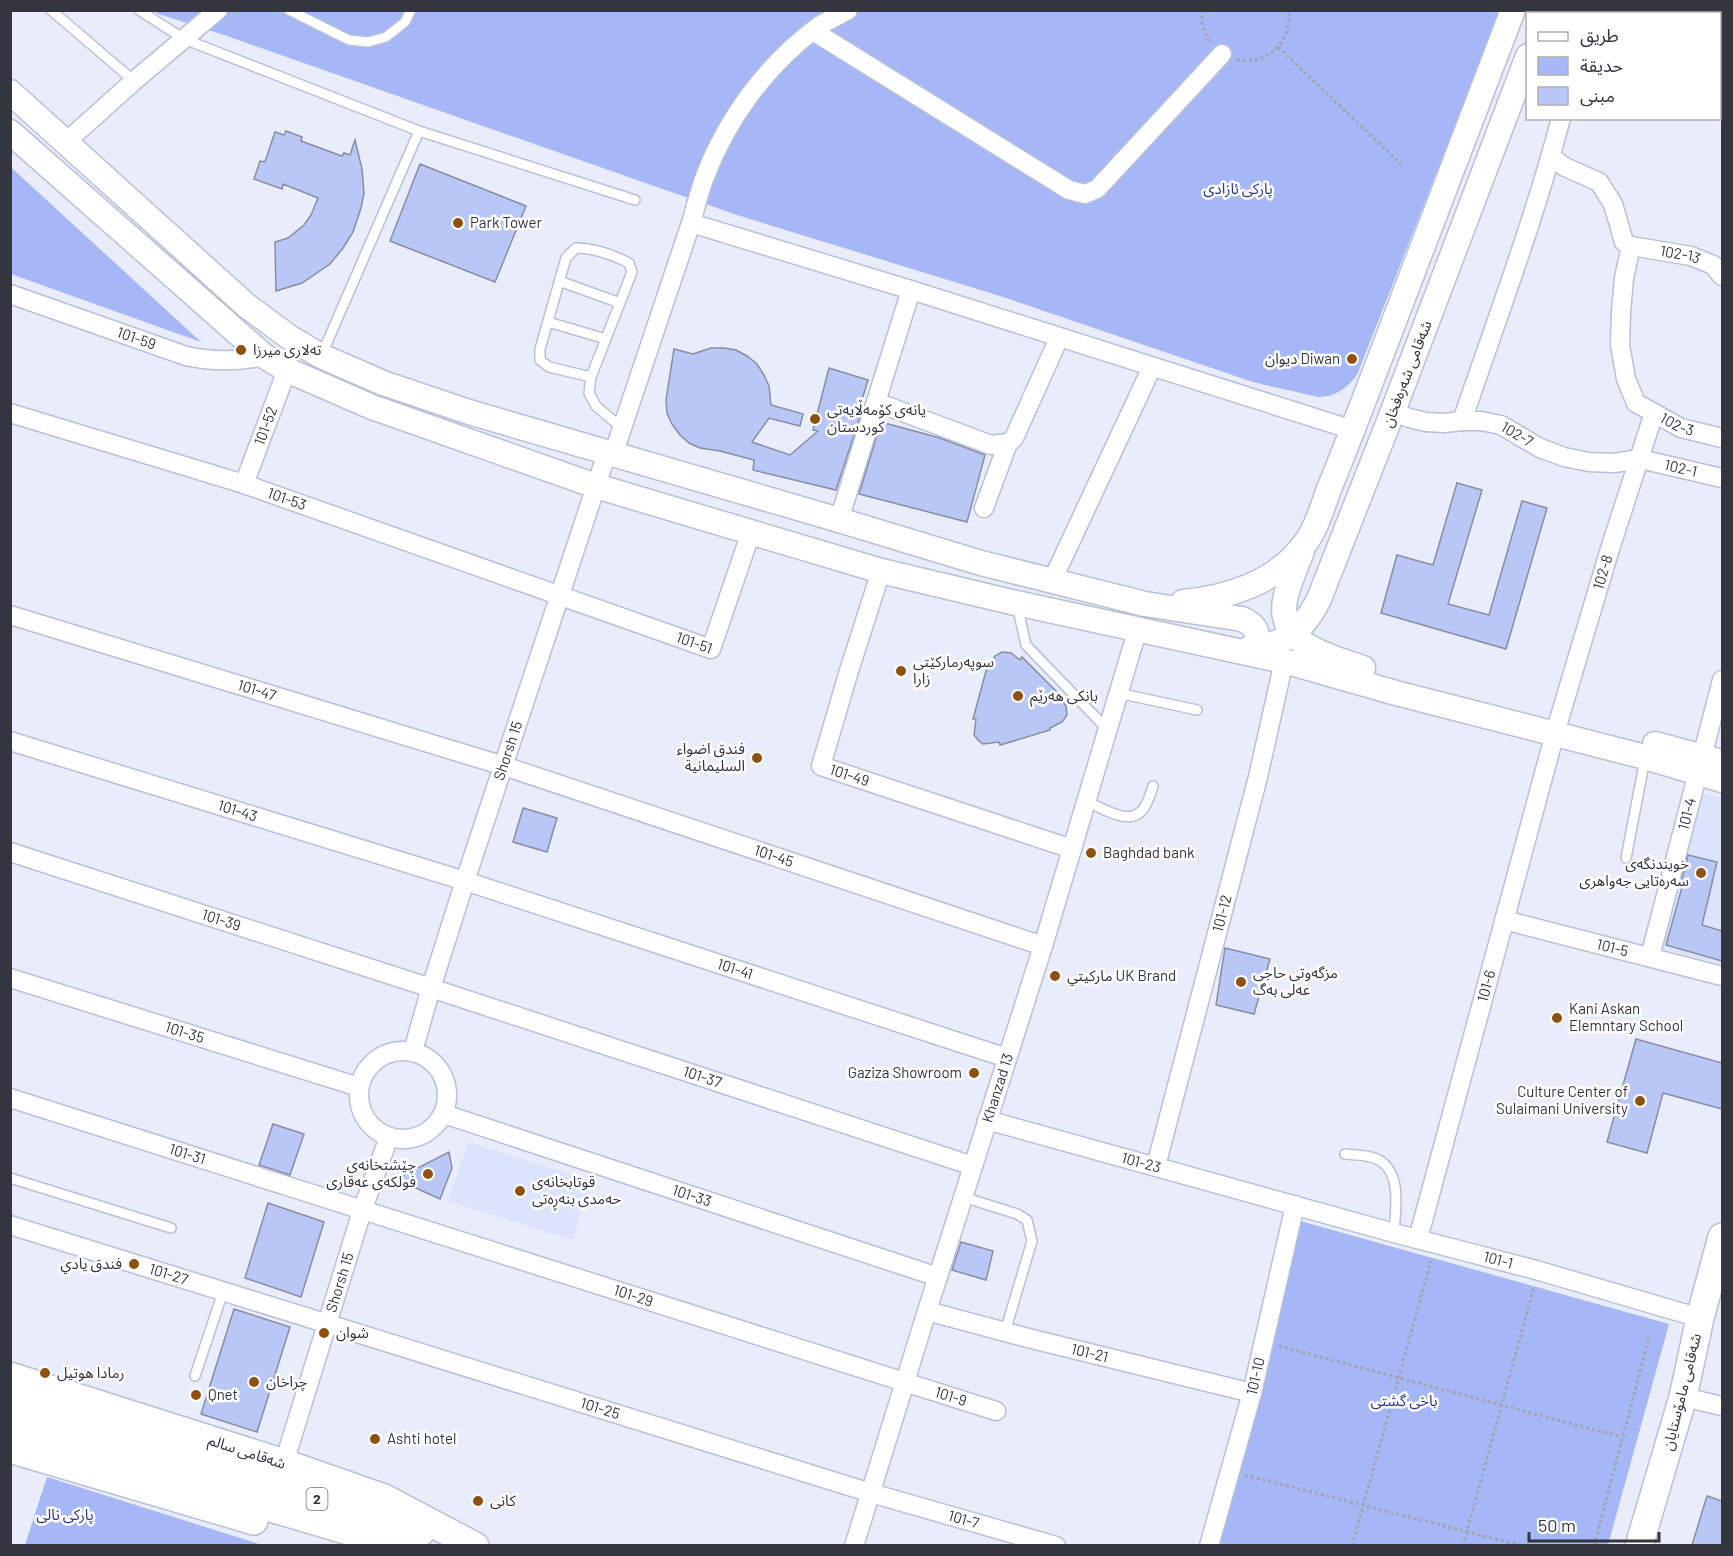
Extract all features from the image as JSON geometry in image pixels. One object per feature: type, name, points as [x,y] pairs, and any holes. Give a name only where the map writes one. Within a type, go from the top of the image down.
[{"type":"main road","points":[[1513,10],[1353,430],[1314,527],[1304,546],[1285,602],[1286,620],[1301,643],[1319,653],[1557,726],[1645,757],[1708,764]]},
{"type":"main road","name":"شەقامی شەرەفخان","points":[[1242,652],[1276,644],[1293,634],[1307,621],[1319,599],[1393,411],[1526,59]]},
{"type":"main road","points":[[10,92],[247,306],[289,337],[321,356],[383,383],[469,412],[981,563],[1145,603],[1242,619],[1254,626],[1258,638],[1255,646],[1242,652]]},
{"type":"main road","points":[[10,132],[264,356],[287,370],[372,407],[596,486],[881,571],[1016,603],[1284,661],[1396,693],[1557,726],[1708,764],[1722,780]]},
{"type":"main road","points":[[1145,603],[1201,600],[1242,590],[1267,577],[1304,546]]},
{"type":"main road","points":[[1138,628],[1145,603]]},
{"type":"main road","name":"شەقامی مامۆستایان","points":[[1639,1545],[1683,1397],[1700,1318],[1722,1237]]},
{"type":"main road","name":"شەقامی سالم","points":[[10,1377],[284,1463],[384,1498],[475,1545]]},
{"type":"main road","name":"شەقامی سالم","points":[[10,1401],[465,1545]]},
{"type":"main road","name":"2","points":[[10,1424],[254,1503],[399,1545]]},
{"type":"main road","points":[[10,1449],[340,1545]]},
{"type":"street","points":[[66,142],[218,10]]},
{"type":"street","name":"Shorsh 15","points":[[413,1051],[465,881],[559,594],[596,486],[622,428],[704,179],[724,136],[742,105],[771,68],[833,13]]},
{"type":"street","points":[[813,31],[1069,190],[1085,195],[1097,189],[1222,54]]},
{"type":"street","points":[[1462,421],[1524,242],[1560,120]]},
{"type":"street","points":[[1551,157],[1565,167],[1599,182],[1613,204],[1624,242],[1631,246]]},
{"type":"street","points":[[691,223],[1353,430]]},
{"type":"street","name":"102-13","points":[[1631,246],[1691,256],[1713,265],[1722,276]]},
{"type":"street","name":"102-3","points":[[1631,246],[1624,278],[1620,345],[1626,380],[1636,403],[1681,428],[1722,438]]},
{"type":"street","points":[[839,520],[911,290]]},
{"type":"street","name":"101-59","points":[[10,294],[186,356],[225,362],[264,356]]},
{"type":"street","points":[[984,508],[1008,443],[1014,438],[1059,338]]},
{"type":"street","points":[[1052,581],[1152,367]]},
{"type":"street","name":"101-52","points":[[244,484],[287,370]]},
{"type":"street","points":[[876,402],[992,445],[1008,443]]},
{"type":"street","name":"102-7","points":[[1393,411],[1426,422],[1481,421],[1501,425],[1540,448],[1564,457],[1597,463],[1640,459]]},
{"type":"street","name":"101-53","points":[[10,413],[244,484],[559,594]]},
{"type":"street","name":"102-8","points":[[1557,726],[1609,552],[1654,413]]},
{"type":"street","name":"102-1","points":[[1640,459],[1722,478]]},
{"type":"street","name":"101-51","points":[[559,594],[711,649],[751,532]]},
{"type":"street","name":"101-49","points":[[881,571],[821,766],[1072,849]]},
{"type":"street","name":"101-47","points":[[10,615],[504,766]]},
{"type":"street","name":"Khanzad 13","points":[[854,1545],[1043,946],[1138,628]]},
{"type":"street","name":"101-12","points":[[1156,1166],[1258,777],[1284,661]]},
{"type":"street","name":"101-4","points":[[1650,957],[1708,764],[1722,680]]},
{"type":"street","name":"101-6","points":[[1418,1239],[1557,726]]},
{"type":"street","name":"101-43","points":[[10,741],[465,881]]},
{"type":"street","name":"101-45","points":[[504,766],[1043,946]]},
{"type":"street","name":"101-39","points":[[10,852],[431,988]]},
{"type":"street","name":"101-41","points":[[465,881],[1007,1058]]},
{"type":"street","name":"101-5","points":[[1504,920],[1722,976]]},
{"type":"street","name":"101-35","points":[[10,978],[359,1087]]},
{"type":"street","name":"101-37","points":[[431,988],[973,1166]]},
{"type":"street","points":[[399,1050],[413,1051],[426,1056],[444,1075],[448,1088],[448,1101],[437,1125],[427,1133],[402,1140],[378,1132],[368,1123],[358,1100],[359,1087],[364,1073],[373,1062],[385,1054],[399,1050]]},
{"type":"street","name":"101-31","points":[[10,1098],[362,1211]]},
{"type":"street","name":"101-33","points":[[444,1114],[938,1277]]},
{"type":"street","name":"101-23","points":[[987,1120],[1295,1205]]},
{"type":"street","name":"Shorsh 15","points":[[284,1463],[362,1211],[389,1137]]},
{"type":"street","name":"101-1","points":[[1295,1205],[1536,1270],[1700,1318]]},
{"type":"street","name":"101-10","points":[[1209,1545],[1252,1393],[1295,1205]]},
{"type":"street","name":"101-29","points":[[362,1211],[905,1381]]},
{"type":"street","name":"101-27","points":[[10,1226],[328,1324]]},
{"type":"street","name":"101-21","points":[[927,1311],[1252,1393]]},
{"type":"street","name":"101-25","points":[[328,1324],[871,1493]]},
{"type":"street","name":"101-9","points":[[905,1381],[996,1410]]},
{"type":"street","points":[[1683,1397],[1722,1406]]},
{"type":"street","name":"101-7","points":[[871,1493],[1020,1541],[1056,1545]]},
{"type":"lane","points":[[51,10],[134,81]]},
{"type":"lane","points":[[139,10],[184,39],[419,131],[635,200]]},
{"type":"lane","points":[[289,10],[349,40],[368,42],[386,37],[405,22],[411,10]]},
{"type":"lane","points":[[321,356],[419,131]]},
{"type":"lane","points":[[591,376],[549,367],[540,360],[540,349],[566,258],[576,248],[588,248],[620,259],[629,264],[632,272],[591,376],[589,393],[596,406],[622,428]]},
{"type":"lane","points":[[560,281],[620,303]]},
{"type":"lane","points":[[548,322],[606,339]]},
{"type":"lane","points":[[1016,603],[1026,645],[1107,729]]},
{"type":"lane","points":[[1118,693],[1197,710]]},
{"type":"lane","points":[[1626,858],[1645,757]]},
{"type":"lane","points":[[1086,801],[1120,817],[1134,816],[1143,810],[1154,786]]},
{"type":"lane","points":[[1345,1154],[1365,1155],[1382,1162],[1389,1172],[1396,1188],[1394,1233]]},
{"type":"lane","points":[[10,1178],[171,1228]]},
{"type":"lane","points":[[963,1197],[1017,1214],[1027,1220],[1032,1241],[1005,1332]]},
{"type":"lane","points":[[195,1376],[223,1292]]},
{"type":"path","points":[[1202,10],[1202,26],[1207,39],[1216,51],[1243,62],[1258,60],[1271,54],[1281,44],[1288,31],[1290,16],[1288,10]]},
{"type":"path","points":[[1278,47],[1401,164]]},
{"type":"path","points":[[1352,1545],[1436,1244]]},
{"type":"path","points":[[1464,1545],[1500,1405],[1534,1287],[1536,1270]]},
{"type":"path","points":[[1594,1545],[1649,1337]]},
{"type":"path","points":[[1277,1345],[1623,1437]]},
{"type":"path","points":[[1236,1473],[1522,1545]]},
{"type":"shaded area","name":"خویندنگەی سەرەتایی جەواهری","points":[[1701,793],[1722,798],[1722,964],[1661,949]]},
{"type":"shaded area","name":"قوتابخانەی حەمدی بنەڕەتی","points":[[468,1142],[592,1181],[572,1240],[448,1201]]},
{"type":"green space","name":"پارکی ئازادی","points":[[154,11],[1500,11],[1357,375],[1340,391],[1318,397],[1253,382],[1003,297],[734,214]]},
{"type":"green space","points":[[11,167],[15,171],[201,342],[11,274]]},
{"type":"green space","name":"باخی گشتی","points":[[1300,1221],[1669,1324],[1608,1545],[1217,1546]]},
{"type":"green space","name":"پارکی نالی","points":[[47,1477],[262,1545],[25,1545]]},
{"type":"building","points":[[286,131],[302,137],[301,141],[342,156],[344,153],[350,155],[355,140],[362,169],[364,193],[353,232],[330,264],[302,283],[276,291],[275,242],[288,238],[304,225],[318,198],[283,184],[282,189],[254,179],[260,161],[265,162],[275,132],[284,135]]},
{"type":"building","name":"Park Tower","points":[[420,164],[526,206],[495,282],[390,241]]},
{"type":"building","points":[[711,348],[736,350],[747,356],[757,364],[764,375],[769,386],[771,405],[803,414],[800,426],[769,418],[752,442],[790,455],[818,431],[813,430],[829,368],[868,380],[857,416],[860,417],[836,490],[753,470],[754,460],[700,448],[689,443],[680,435],[667,413],[666,400],[674,349],[693,354]]},
{"type":"building","points":[[881,422],[940,438],[985,455],[967,522],[859,494]]},
{"type":"building","points":[[1457,483],[1482,490],[1448,604],[1489,615],[1522,501],[1547,508],[1506,649],[1381,613],[1397,555],[1433,565]]},
{"type":"building","name":"بانکی هەرێم","points":[[1002,652],[1011,653],[1020,660],[1022,657],[1059,694],[1066,706],[1067,715],[1062,722],[1050,730],[1000,745],[999,742],[983,744],[974,735],[976,719],[973,719],[986,671],[995,656]]},
{"type":"building","points":[[523,808],[557,818],[547,852],[513,842]]},
{"type":"building","points":[[1688,855],[1717,862],[1702,925],[1722,931],[1722,961],[1666,945],[1684,880],[1682,879]]},
{"type":"building","name":"مزگەوتی حاجی عەلی بەگ","points":[[1225,948],[1270,959],[1254,1014],[1216,1005]]},
{"type":"building","name":"Culture Center of Sulaimani University","points":[[1636,1039],[1722,1063],[1722,1109],[1663,1093],[1647,1153],[1607,1142]]},
{"type":"building","points":[[273,1124],[304,1134],[290,1175],[259,1165]]},
{"type":"building","name":"چێشتخانەی فولکەی عەقاری","points":[[449,1152],[452,1168],[440,1199],[396,1179]]},
{"type":"building","points":[[268,1203],[324,1222],[301,1297],[245,1278]]},
{"type":"building","points":[[961,1242],[993,1251],[986,1280],[952,1270]]},
{"type":"building","points":[[234,1309],[290,1327],[257,1432],[201,1414]]},
{"type":"building","points":[[1707,1496],[1722,1501],[1722,1545],[1692,1545]]},
{"type":"place","name":"Park Tower","points":[[458,223]]},
{"type":"place","name":"تەلاری میرزا","points":[[241,350]]},
{"type":"place","name":"دیوان Diwan","points":[[1352,359]]},
{"type":"place","name":"یانەی کۆمەڵایەتی کوردستان","points":[[815,419]]},
{"type":"place","name":"سوپەرمارکێتی زارا","points":[[901,671]]},
{"type":"place","name":"بانکی هەرێم","points":[[1018,696]]},
{"type":"place","name":"فندق اضواء السليمانية","points":[[757,758]]},
{"type":"place","name":"Baghdad bank","points":[[1091,853]]},
{"type":"place","name":"خویندنگەی سەرەتایی جەواهری","points":[[1701,873]]},
{"type":"place","name":"مارکيتي UK Brand","points":[[1055,976]]},
{"type":"place","name":"مزگەوتی حاجی عەلی بەگ","points":[[1241,982]]},
{"type":"place","name":"Kani Askan Elemntary School","points":[[1557,1018]]},
{"type":"place","name":"Gaziza Showroom","points":[[974,1073]]},
{"type":"place","name":"Culture Center of Sulaimani University","points":[[1640,1101]]},
{"type":"place","name":"چێشتخانەی فولکەی عەقاری","points":[[428,1174]]},
{"type":"place","name":"قوتابخانەی حەمدی بنەڕەتی","points":[[520,1191]]},
{"type":"place","name":"فندق يادي","points":[[134,1264]]},
{"type":"place","name":"شوان","points":[[324,1333]]},
{"type":"place","name":"رمادا هوتيل","points":[[45,1373]]},
{"type":"place","name":"چراخان","points":[[254,1382]]},
{"type":"place","name":"Qnet","points":[[196,1395]]},
{"type":"place","name":"Ashti hotel","points":[[375,1439]]},
{"type":"place","name":"کانی","points":[[478,1501]]}]
